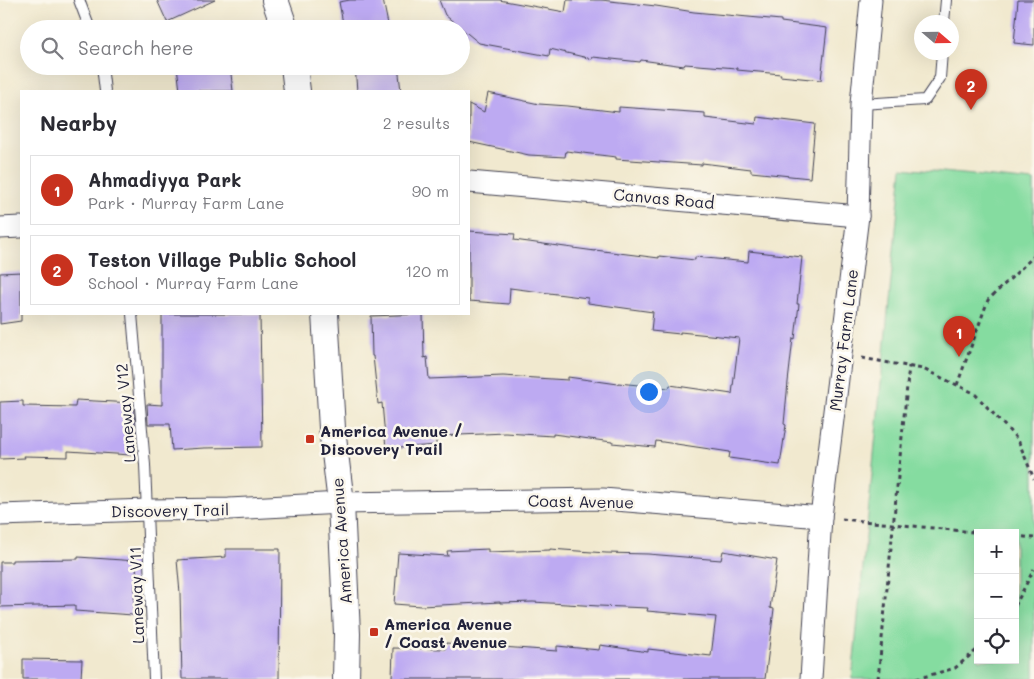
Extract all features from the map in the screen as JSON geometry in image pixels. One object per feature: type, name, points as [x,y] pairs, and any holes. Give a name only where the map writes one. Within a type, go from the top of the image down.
[{"type":"street","points":[[275,0],[282,20]]},
{"type":"street","name":"Murray Farm Lane","points":[[811,679],[821,517],[858,216],[861,104],[872,0]]},
{"type":"street","points":[[295,75],[297,90]]},
{"type":"street","name":"Canvas Road","points":[[470,182],[858,216]]},
{"type":"street","points":[[0,228],[20,227]]},
{"type":"street","name":"America Avenue","points":[[325,315],[332,428],[341,503],[347,634],[346,679]]},
{"type":"street","name":"Coast Avenue","points":[[341,503],[603,499],[821,517]]},
{"type":"street","name":"Discovery Trail","points":[[0,515],[229,509],[341,503]]},
{"type":"lane","points":[[79,0],[87,20]]},
{"type":"lane","points":[[945,15],[946,0]]},
{"type":"lane","points":[[861,104],[925,100],[940,78],[941,60]]},
{"type":"lane","points":[[103,75],[106,90]]},
{"type":"lane","name":"Laneway V12","points":[[132,315],[148,510]]},
{"type":"lane","name":"Laneway V11","points":[[148,510],[154,679]]},
{"type":"path","points":[[957,385],[988,300],[1034,256]]},
{"type":"path","points":[[842,354],[923,369],[974,393],[1018,440],[1034,479]]},
{"type":"path","points":[[878,679],[909,366]]},
{"type":"path","points":[[821,517],[974,532]]},
{"type":"path","points":[[1019,536],[1034,538]]},
{"type":"path","points":[[1019,598],[1034,569]]},
{"type":"path","points":[[916,679],[932,677],[955,668],[974,652]]},
{"type":"green space","points":[[902,168],[1034,181],[1034,679],[852,679]]},
{"type":"building","points":[[157,0],[215,0],[171,20],[166,20]]},
{"type":"building","points":[[383,0],[387,20],[342,20],[339,2]]},
{"type":"building","points":[[439,0],[499,0],[565,12],[567,0],[601,0],[694,12],[781,20],[781,22],[827,28],[821,80],[737,70],[737,68],[685,64],[684,66],[641,60],[640,62],[593,57],[592,59],[550,49],[549,56],[479,43],[470,36],[470,20],[451,20],[445,15]]},
{"type":"building","points":[[1018,0],[1034,0],[1034,45],[1014,43]]},
{"type":"building","points":[[178,75],[231,75],[233,90],[180,90]]},
{"type":"building","points":[[356,75],[399,75],[401,90],[357,90]]},
{"type":"building","points":[[488,93],[539,104],[619,112],[619,107],[705,113],[705,118],[756,124],[757,117],[815,124],[810,178],[751,172],[751,169],[702,163],[702,165],[616,159],[616,157],[566,151],[565,157],[529,155],[470,142],[470,105],[484,112]]},
{"type":"building","points":[[470,231],[515,234],[514,240],[659,258],[659,256],[695,260],[695,257],[748,262],[749,251],[802,257],[797,304],[799,304],[795,339],[793,338],[784,424],[786,425],[780,465],[729,458],[730,452],[656,441],[655,447],[553,434],[553,436],[506,433],[436,436],[436,445],[386,449],[382,403],[378,404],[372,356],[371,316],[423,315],[424,358],[427,357],[429,379],[503,376],[568,380],[568,377],[618,384],[669,388],[670,385],[732,394],[739,338],[651,331],[653,312],[588,303],[588,298],[510,288],[509,304],[470,301]]},
{"type":"building","points":[[20,272],[21,321],[0,324],[0,273]]},
{"type":"building","points":[[162,315],[260,315],[262,447],[172,450],[170,424],[148,424],[147,404],[162,405]]},
{"type":"building","points":[[76,400],[133,403],[135,424],[133,424],[131,455],[68,451],[68,457],[24,456],[25,458],[0,459],[0,402],[23,401],[23,406],[75,407]]},
{"type":"building","points":[[226,549],[280,549],[279,679],[182,679],[180,593],[177,560],[226,557]]},
{"type":"building","points":[[488,549],[488,552],[550,549],[721,560],[723,551],[777,560],[770,608],[774,609],[765,679],[392,679],[393,648],[445,649],[446,643],[557,651],[557,646],[599,650],[600,645],[648,652],[648,649],[711,656],[716,617],[647,611],[648,608],[533,602],[421,606],[394,604],[398,553],[448,556],[447,551]]},
{"type":"building","points":[[78,557],[137,561],[133,615],[75,611],[75,605],[0,607],[0,562],[12,562],[12,560],[78,559]]},
{"type":"building","points":[[23,659],[82,660],[81,679],[23,679]]},
{"type":"place","name":"Teston Village Public School","points":[[971,110]]},
{"type":"place","name":"Ahmadiyya Park","points":[[959,357]]},
{"type":"place","name":"America Avenue / Discovery Trail","points":[[310,439]]},
{"type":"place","name":"America Avenue / Coast Avenue","points":[[374,632]]}]
